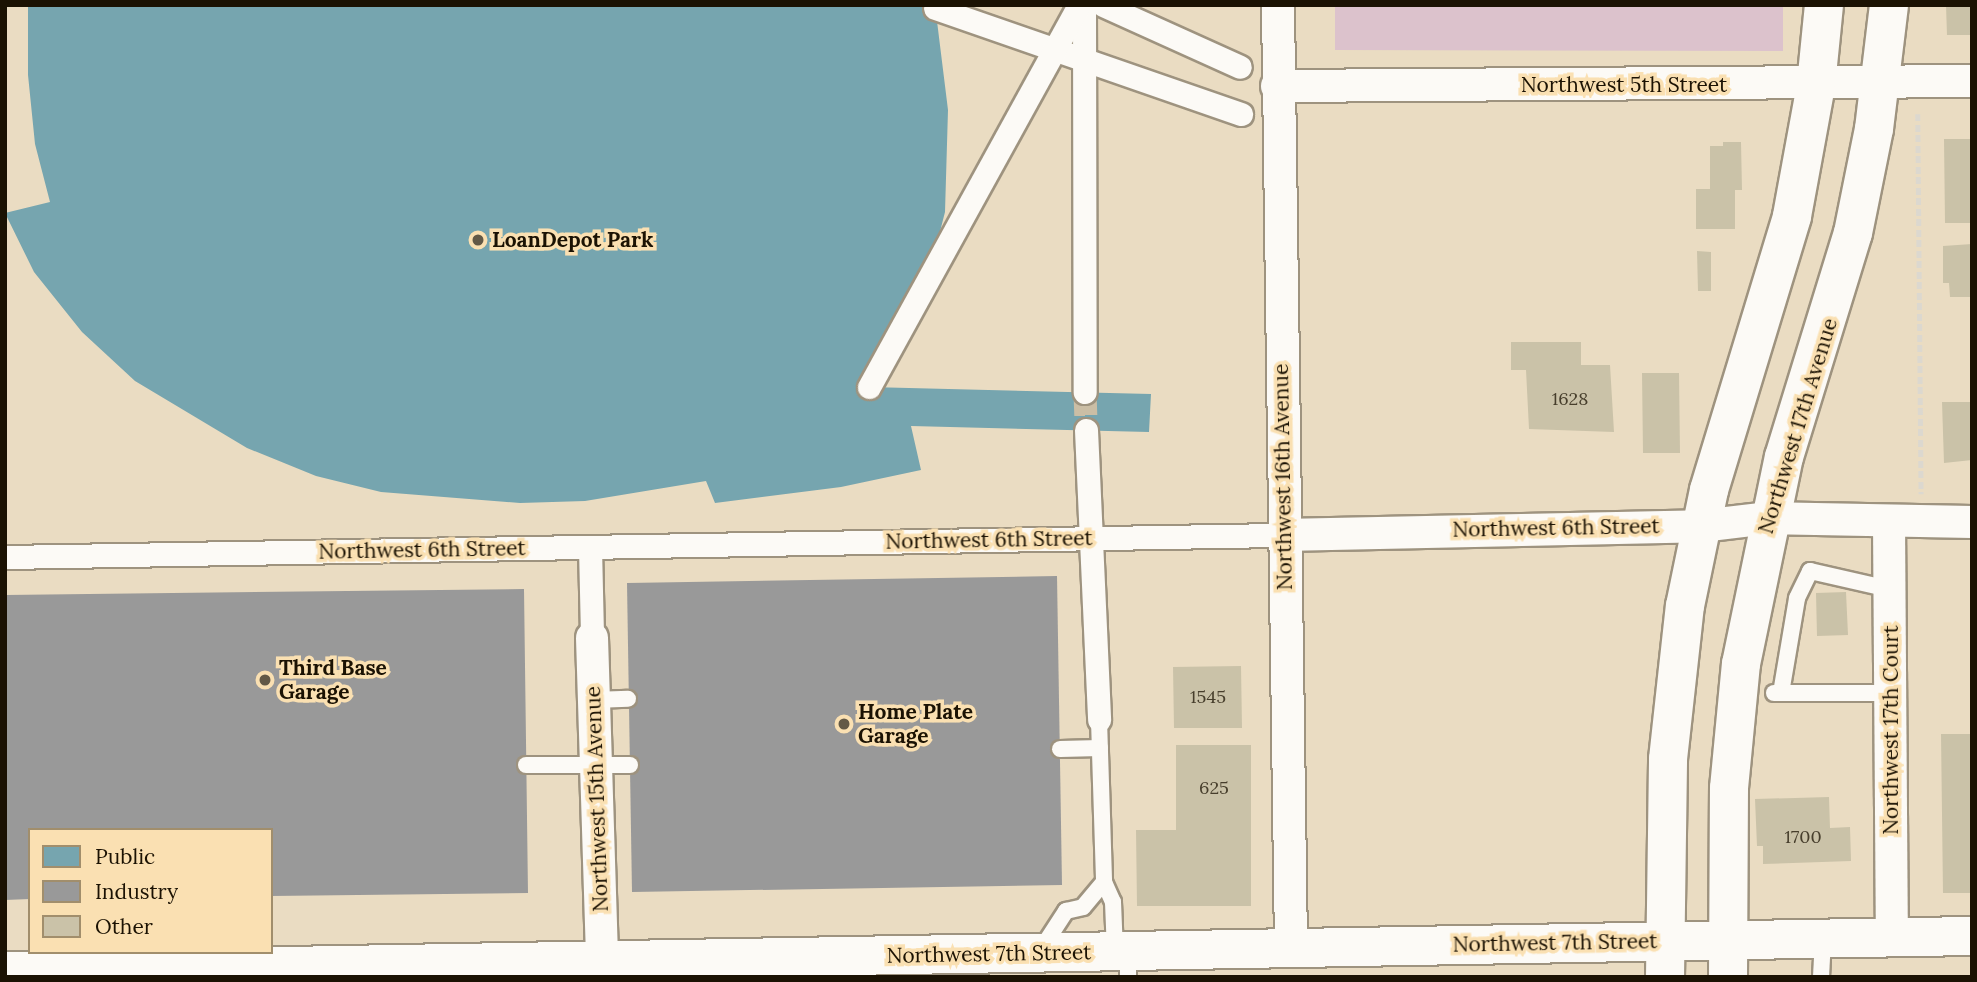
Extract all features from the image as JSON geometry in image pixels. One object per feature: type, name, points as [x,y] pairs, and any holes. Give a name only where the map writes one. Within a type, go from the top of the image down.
[{"type":"main road","points":[[1665,959],[1672,708],[1701,526],[1792,216],[1816,85],[1824,5]]},
{"type":"main road","name":"Northwest 17th Avenue","points":[[1728,977],[1729,801],[1736,706],[1768,518],[1850,245],[1881,83],[1889,5]]},
{"type":"main road","name":"Northwest 7th Street","points":[[5,971],[906,966],[1040,952],[1124,960],[1291,949],[1665,959],[1728,939],[1972,936]]},
{"type":"street","points":[[869,387],[1081,5]]},
{"type":"street","points":[[1081,5],[1085,393]]},
{"type":"street","points":[[1103,5],[1240,67]]},
{"type":"street","name":"Northwest 16th Avenue","points":[[1278,5],[1283,535],[1291,949]]},
{"type":"street","points":[[935,8],[1241,114]]},
{"type":"street","name":"Northwest 5th Street","points":[[1277,86],[1816,85],[1972,80]]},
{"type":"street","points":[[1086,430],[1088,538],[1099,720]]},
{"type":"street","name":"Northwest 6th Street","points":[[5,557],[1701,526],[1768,518],[1889,523],[1972,522]]},
{"type":"street","name":"Northwest 17th Court","points":[[1889,523],[1892,937]]},
{"type":"street","points":[[590,547],[592,638]]},
{"type":"street","name":"Northwest 15th Avenue","points":[[592,638],[602,968]]},
{"type":"lane","points":[[1889,589],[1810,571],[1797,598],[1777,693],[1890,693]]},
{"type":"lane","points":[[594,700],[628,699]]},
{"type":"lane","points":[[1099,720],[1104,882],[1113,902],[1124,960]]},
{"type":"lane","points":[[1060,749],[1100,748]]},
{"type":"lane","points":[[526,765],[630,765]]},
{"type":"lane","points":[[1040,952],[1066,911],[1083,907],[1104,882]]},
{"type":"lane","points":[[1821,977],[1823,938]]},
{"type":"path","points":[[1918,114],[1921,494]]},
{"type":"shaded area","points":[[1335,5],[1783,5],[1783,51],[1335,50]]},
{"type":"building: Public","name":"LoanDepot Park","points":[[28,5],[935,5],[948,110],[945,212],[931,267],[869,387],[1151,394],[1149,432],[911,426],[921,470],[841,487],[715,503],[706,481],[585,501],[520,503],[381,492],[316,476],[247,448],[135,381],[82,332],[34,272],[5,213],[50,202],[35,144],[28,75]]},
{"type":"building: Industry","name":"Home Plate Garage","points":[[1057,576],[1062,885],[632,892],[627,583]]},
{"type":"building: Industry","name":"Third Base Garage","points":[[524,589],[528,893],[273,896],[273,828],[28,828],[28,899],[5,900],[5,595]]},
{"type":"building: Other","points":[[1946,5],[1972,5],[1972,35],[1947,35]]},
{"type":"building: Other","points":[[1944,139],[1972,139],[1972,223],[1945,223]]},
{"type":"building: Other","points":[[1723,142],[1741,142],[1742,190],[1735,190],[1735,229],[1696,229],[1696,189],[1710,189],[1710,146],[1723,146]]},
{"type":"building: Other","points":[[1972,244],[1972,297],[1950,297],[1949,283],[1943,283],[1943,246]]},
{"type":"building: Other","points":[[1697,251],[1711,252],[1711,291],[1698,291]]},
{"type":"building: Other","points":[[1511,342],[1581,342],[1581,365],[1610,365],[1614,432],[1529,429],[1526,370],[1511,370]]},
{"type":"building: Other","points":[[1642,373],[1679,373],[1680,453],[1643,453]]},
{"type":"building: Other","points":[[1942,402],[1972,402],[1972,460],[1944,463]]},
{"type":"building: Other","points":[[1846,592],[1848,635],[1817,636],[1816,593]]},
{"type":"building: Other","points":[[1241,666],[1242,728],[1174,728],[1173,667]]},
{"type":"building: Other","points":[[1941,734],[1972,734],[1972,893],[1943,893]]},
{"type":"building: Other","points":[[1176,745],[1251,745],[1251,906],[1137,906],[1136,830],[1176,830]]},
{"type":"building: Other","points":[[1829,797],[1830,828],[1850,827],[1851,861],[1763,864],[1763,846],[1757,846],[1755,799]]},
{"type":"tunnel","points":[[1085,392],[1086,430]]},
{"type":"place","name":"LoanDepot Park","points":[[478,240]]},
{"type":"place","name":"Third Base Garage","points":[[265,680]]},
{"type":"place","name":"Home Plate Garage","points":[[844,724]]}]
